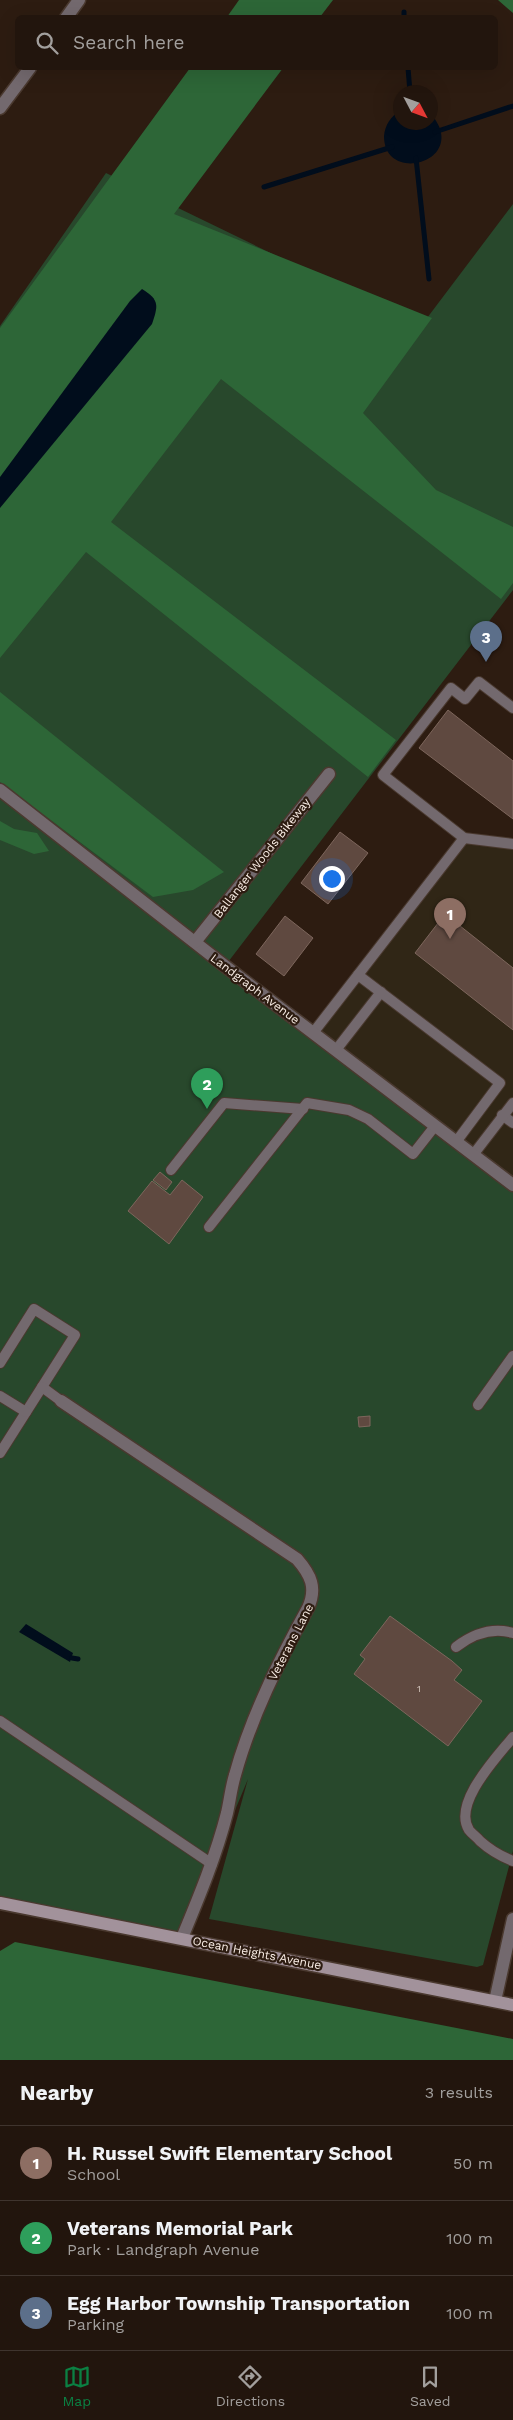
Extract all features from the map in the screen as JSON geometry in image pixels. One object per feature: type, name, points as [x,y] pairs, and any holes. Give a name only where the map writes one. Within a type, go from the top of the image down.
[{"type":"main road","name":"Ocean Heights Avenue","points":[[0,1903],[513,2005]]},
{"type":"street","points":[[68,15],[79,0]]},
{"type":"street","points":[[0,108],[28,70]]},
{"type":"street","name":"Ballanger Woods Bikeway","points":[[195,942],[329,774]]},
{"type":"street","name":"Landgraph Avenue","points":[[0,790],[513,1186]]},
{"type":"street","name":"Veterans Lane","points":[[62,1401],[297,1559],[311,1578],[313,1585],[312,1600],[270,1683],[253,1723],[235,1775],[227,1813],[212,1864],[182,1938]]},
{"type":"street","points":[[495,2001],[513,1919]]},
{"type":"lane","points":[[513,708],[479,682],[466,699],[451,688],[383,775],[464,838],[513,844]]},
{"type":"lane","points":[[313,1033],[464,838]]},
{"type":"lane","points":[[358,975],[500,1083],[456,1142]]},
{"type":"lane","points":[[336,1050],[381,992]]},
{"type":"lane","points":[[171,1170],[224,1103],[303,1109]]},
{"type":"lane","points":[[209,1227],[307,1103],[349,1110],[368,1119],[413,1154],[435,1126]]},
{"type":"lane","points":[[473,1155],[513,1103]]},
{"type":"lane","points":[[502,1115],[513,1123]]},
{"type":"lane","points":[[0,1363],[34,1309],[75,1335],[0,1453]]},
{"type":"lane","points":[[478,1405],[513,1356]]},
{"type":"lane","points":[[42,1388],[62,1401]]},
{"type":"lane","points":[[0,1396],[26,1412]]},
{"type":"lane","points":[[456,1647],[469,1638],[488,1631],[502,1630],[513,1633]]},
{"type":"lane","points":[[0,1721],[212,1864]]},
{"type":"lane","points":[[513,1736],[470,1795],[466,1814],[470,1831],[499,1855],[513,1861]]},
{"type":"shaded area","points":[[464,838],[513,844],[513,1185],[313,1033]]},
{"type":"green space","points":[[239,0],[333,0],[322,15],[228,15]]},
{"type":"green space","points":[[498,0],[513,0],[513,13]]},
{"type":"green space","points":[[189,70],[282,70],[174,214],[432,318],[363,413],[436,490],[513,527],[513,583],[501,599],[221,379],[111,522],[396,740],[368,777],[86,552],[0,658],[0,328]]},
{"type":"green space","points":[[106,173],[421,326],[513,204],[513,590],[225,966],[513,1186],[513,1851],[483,1965],[477,1967],[209,1919],[248,1779],[182,1938],[0,1903],[0,326]]},
{"type":"green space","points":[[0,692],[224,872],[193,890],[153,897],[0,782]]},
{"type":"green space","points":[[0,821],[14,829],[37,833],[49,851],[34,854],[0,840]]},
{"type":"green space","points":[[15,1942],[513,2039],[513,2060],[0,2060],[0,1951]]},
{"type":"water","points":[[393,116],[393,130],[438,130],[438,126],[441,144],[434,155],[422,161],[409,163],[397,160],[388,151],[384,136]]},
{"type":"water","points":[[142,289],[155,300],[156,312],[152,324],[0,508],[0,477],[130,301]]},
{"type":"water","points":[[26,1624],[73,1653],[70,1662],[19,1632]]},
{"type":"building","points":[[448,710],[513,761],[513,819],[419,748]]},
{"type":"building","points":[[340,832],[368,853],[328,904],[301,883]]},
{"type":"building","points":[[445,914],[513,968],[513,1030],[415,953]]},
{"type":"building","points":[[285,916],[313,938],[284,976],[256,954]]},
{"type":"building","points":[[160,1172],[172,1182],[166,1190],[153,1180]]},
{"type":"building","points":[[182,1180],[203,1197],[169,1244],[128,1211],[152,1181],[170,1195]]},
{"type":"building","points":[[370,1416],[370,1426],[359,1427],[358,1417]]},
{"type":"building","points":[[390,1616],[462,1670],[454,1680],[482,1701],[448,1746],[354,1674],[365,1659],[360,1655]]},
{"type":"waterway","points":[[408,70],[409,85]]},
{"type":"waterway","points":[[435,132],[513,106]]},
{"type":"waterway","points":[[264,187],[392,147]]},
{"type":"waterway","points":[[416,158],[429,279]]},
{"type":"waterway","points":[[72,1658],[78,1659]]},
{"type":"place","name":"Egg Harbor Township Transportation","points":[[486,662]]},
{"type":"place","name":"H. Russel Swift Elementary School","points":[[450,939]]},
{"type":"place","name":"Veterans Memorial Park","points":[[207,1109]]}]
